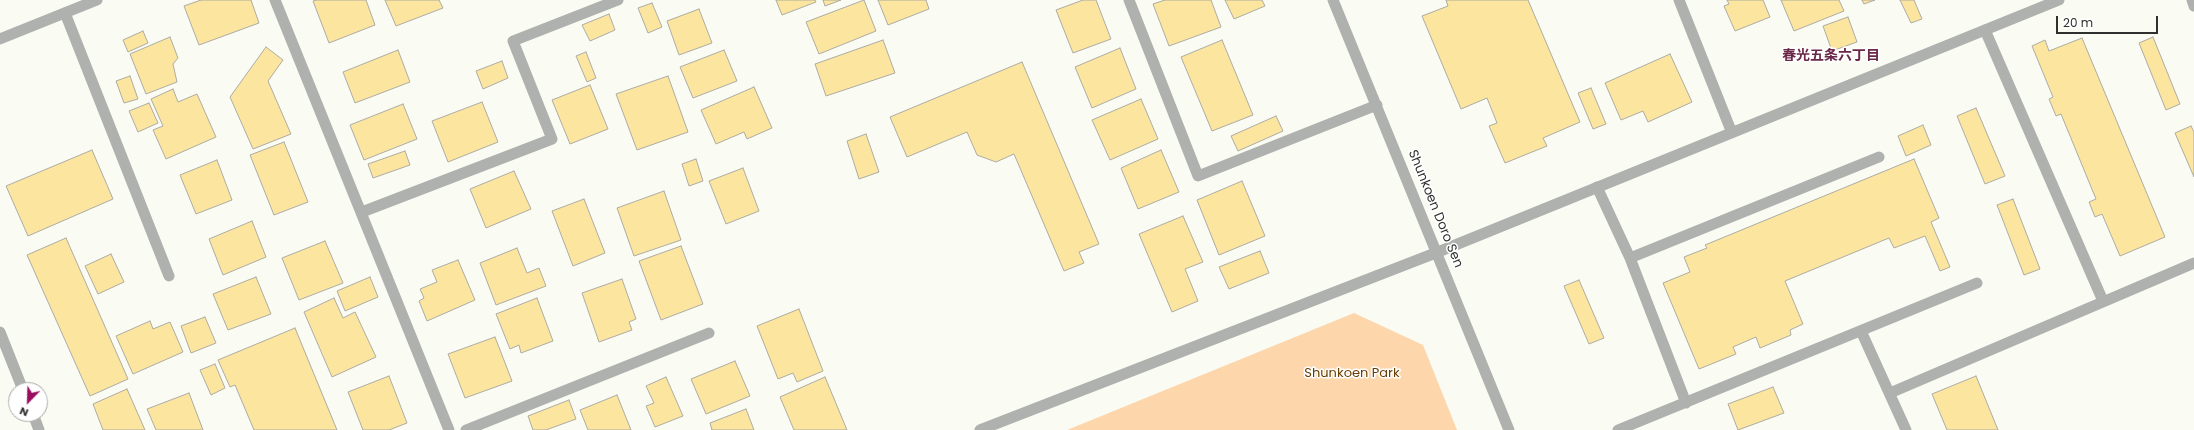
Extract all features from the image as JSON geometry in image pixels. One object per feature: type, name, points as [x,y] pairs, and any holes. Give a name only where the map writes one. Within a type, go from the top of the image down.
[{"type":"street","points":[[0,40],[97,0]]},
{"type":"street","points":[[275,0],[449,430]]},
{"type":"street","points":[[362,212],[552,139],[513,41],[618,0]]},
{"type":"street","points":[[1129,0],[1198,176],[1377,105]]},
{"type":"street","name":"Shunkoen Doro Sen","points":[[1333,0],[1438,252],[1509,430]]},
{"type":"street","points":[[1679,0],[1732,133]]},
{"type":"street","points":[[980,430],[1438,252],[2059,0]]},
{"type":"street","points":[[2192,0],[2194,6]]},
{"type":"street","points":[[65,13],[169,276]]},
{"type":"street","points":[[1985,30],[2103,301]]},
{"type":"street","points":[[1630,258],[1879,157]]},
{"type":"street","points":[[1597,187],[1630,258],[1686,403]]},
{"type":"street","points":[[1890,393],[2103,301],[2194,264]]},
{"type":"street","points":[[1618,430],[1634,427],[1686,403],[1977,283]]},
{"type":"street","points":[[1862,331],[1906,430]]},
{"type":"street","points":[[0,332],[20,382]]},
{"type":"street","points":[[466,430],[709,333]]},
{"type":"green space","name":"Shunkoen Park","points":[[1354,313],[1423,345],[1457,430],[1067,430]]},
{"type":"building","points":[[201,0],[251,0],[259,23],[199,45],[184,6]]},
{"type":"building","points":[[366,0],[375,25],[329,43],[313,1]]},
{"type":"building","points":[[385,0],[439,0],[443,8],[396,26]]},
{"type":"building","points":[[776,0],[815,0],[816,2],[782,15]]},
{"type":"building","points":[[823,0],[841,0],[825,6]]},
{"type":"building","points":[[864,0],[876,31],[819,54],[806,22]]},
{"type":"building","points":[[878,0],[926,0],[929,9],[888,25]]},
{"type":"building","points":[[1083,0],[1096,0],[1111,39],[1073,53],[1056,10]]},
{"type":"building","points":[[1165,0],[1211,0],[1221,27],[1169,46],[1153,4]]},
{"type":"building","points":[[1225,0],[1262,0],[1265,6],[1234,19]]},
{"type":"building","points":[[1446,0],[1528,0],[1580,122],[1543,138],[1547,146],[1505,163],[1489,126],[1497,123],[1487,98],[1461,109],[1422,16],[1448,6]]},
{"type":"building","points":[[1727,0],[1763,0],[1770,17],[1735,31],[1724,6],[1729,4]]},
{"type":"building","points":[[1781,0],[1839,0],[1844,11],[1794,31]]},
{"type":"building","points":[[1862,0],[1875,0],[1864,4]]},
{"type":"building","points":[[1900,0],[1914,0],[1922,19],[1911,23]]},
{"type":"building","points":[[652,3],[662,27],[648,33],[638,8]]},
{"type":"building","points":[[699,9],[712,43],[679,55],[667,21]]},
{"type":"building","points":[[609,14],[615,30],[590,41],[582,25]]},
{"type":"building","points":[[1848,17],[1857,42],[1832,51],[1823,26]]},
{"type":"building","points":[[143,31],[148,43],[128,52],[123,40]]},
{"type":"building","points":[[170,37],[178,58],[173,64],[177,82],[146,94],[130,54]]},
{"type":"building","points":[[2153,37],[2180,104],[2166,110],[2139,43]]},
{"type":"building","points":[[2082,38],[2165,237],[2120,256],[2102,214],[2095,217],[2089,202],[2096,199],[2061,114],[2056,116],[2049,99],[2053,97],[2032,46],[2045,40],[2049,51]]},
{"type":"building","points":[[883,40],[895,73],[826,96],[815,64]]},
{"type":"building","points":[[1222,40],[1253,115],[1212,131],[1181,57]]},
{"type":"building","points":[[266,47],[283,60],[268,81],[291,134],[253,149],[230,97]]},
{"type":"building","points":[[1120,48],[1136,89],[1092,108],[1075,67]]},
{"type":"building","points":[[398,50],[410,82],[355,103],[343,72]]},
{"type":"building","points":[[724,50],[737,81],[693,98],[680,67]]},
{"type":"building","points":[[586,52],[596,78],[587,82],[576,56]]},
{"type":"building","points":[[1670,54],[1692,102],[1648,122],[1643,111],[1621,120],[1605,83]]},
{"type":"building","points":[[502,61],[508,78],[483,89],[476,71]]},
{"type":"building","points":[[1022,62],[1099,244],[1079,252],[1084,263],[1064,271],[1014,154],[996,162],[977,155],[967,132],[907,157],[890,117]]},
{"type":"building","points":[[130,76],[138,99],[124,103],[116,81]]},
{"type":"building","points":[[668,76],[688,132],[637,150],[616,94]]},
{"type":"building","points":[[590,85],[608,129],[570,144],[552,100]]},
{"type":"building","points":[[754,87],[772,128],[747,139],[744,132],[716,144],[701,110]]},
{"type":"building","points":[[1591,88],[1606,124],[1593,129],[1578,93]]},
{"type":"building","points":[[173,89],[178,102],[197,94],[216,137],[166,159],[153,130],[163,126],[151,99]]},
{"type":"building","points":[[1141,99],[1158,139],[1110,160],[1092,120]]},
{"type":"building","points":[[482,102],[498,142],[448,162],[432,121]]},
{"type":"building","points":[[149,103],[158,123],[138,132],[129,111]]},
{"type":"building","points":[[403,104],[417,139],[364,160],[350,125]]},
{"type":"building","points":[[1976,108],[2005,176],[1985,184],[1957,116]]},
{"type":"building","points":[[1276,116],[1283,131],[1238,151],[1231,136]]},
{"type":"building","points":[[1923,125],[1931,145],[1906,156],[1898,136]]},
{"type":"building","points":[[2191,126],[2194,132],[2194,177],[2175,133]]},
{"type":"building","points":[[866,134],[879,172],[859,179],[847,141]]},
{"type":"building","points":[[284,142],[308,202],[274,215],[250,155]]},
{"type":"building","points":[[92,150],[113,199],[28,236],[6,186]]},
{"type":"building","points":[[1161,150],[1179,192],[1138,209],[1121,168]]},
{"type":"building","points":[[405,151],[410,165],[373,178],[368,164]]},
{"type":"building","points":[[696,159],[703,181],[689,186],[682,164]]},
{"type":"building","points":[[1914,159],[1939,218],[1931,222],[1950,267],[1940,271],[1925,236],[1894,248],[1889,238],[1785,281],[1803,324],[1790,330],[1791,335],[1760,348],[1756,337],[1733,347],[1736,354],[1699,369],[1663,283],[1690,272],[1684,257],[1707,248],[1705,245]]},
{"type":"building","points":[[217,160],[232,200],[196,214],[180,175]]},
{"type":"building","points":[[743,168],[759,211],[726,224],[709,181]]},
{"type":"building","points":[[514,171],[531,209],[486,228],[470,189]]},
{"type":"building","points":[[1242,181],[1265,236],[1219,255],[1197,200]]},
{"type":"building","points":[[664,191],[681,240],[634,256],[617,208]]},
{"type":"building","points":[[584,199],[605,253],[573,266],[552,211]]},
{"type":"building","points":[[2013,199],[2040,269],[2024,275],[1997,205]]},
{"type":"building","points":[[1183,216],[1203,262],[1185,269],[1198,301],[1172,312],[1139,234]]},
{"type":"building","points":[[252,221],[266,257],[223,275],[209,239]]},
{"type":"building","points":[[66,238],[128,379],[90,396],[27,255]]},
{"type":"building","points":[[325,241],[343,283],[299,300],[282,258]]},
{"type":"building","points":[[681,246],[703,304],[661,320],[639,261]]},
{"type":"building","points":[[517,248],[527,273],[539,268],[546,286],[496,305],[480,263]]},
{"type":"building","points":[[1260,251],[1269,273],[1229,289],[1219,267]]},
{"type":"building","points":[[111,254],[124,282],[98,294],[85,266]]},
{"type":"building","points":[[458,260],[475,300],[427,321],[419,301],[424,298],[420,289],[437,282],[432,270]]},
{"type":"building","points":[[256,277],[271,314],[228,330],[213,294]]},
{"type":"building","points":[[370,277],[378,297],[345,311],[337,291]]},
{"type":"building","points":[[622,279],[636,319],[629,322],[632,330],[599,342],[582,293]]},
{"type":"building","points":[[1579,280],[1604,338],[1589,344],[1564,286]]},
{"type":"building","points":[[334,298],[343,318],[355,312],[376,357],[332,377],[304,312]]},
{"type":"building","points":[[537,298],[553,341],[521,353],[519,345],[510,349],[496,314]]},
{"type":"building","points":[[799,309],[823,371],[797,382],[793,373],[778,379],[757,326]]},
{"type":"building","points":[[205,317],[216,343],[191,353],[181,326]]},
{"type":"building","points":[[150,321],[153,329],[170,322],[183,352],[133,374],[116,336]]},
{"type":"building","points":[[295,328],[337,430],[254,430],[235,385],[230,387],[218,360]]},
{"type":"building","points":[[495,337],[512,381],[465,398],[448,354]]},
{"type":"building","points":[[735,361],[750,396],[706,414],[691,379]]},
{"type":"building","points":[[215,364],[225,388],[211,395],[200,370]]},
{"type":"building","points":[[389,376],[407,423],[389,430],[363,430],[348,392]]},
{"type":"building","points":[[1976,376],[1998,430],[1947,430],[1932,394]]},
{"type":"building","points":[[666,377],[683,416],[655,427],[646,406],[654,403],[646,386]]},
{"type":"building","points":[[825,377],[847,430],[794,430],[780,397]]},
{"type":"building","points":[[1773,387],[1784,413],[1738,430],[1728,404]]},
{"type":"building","points":[[127,389],[145,430],[103,430],[93,404]]},
{"type":"building","points":[[189,393],[203,430],[156,430],[147,409]]},
{"type":"building","points":[[617,395],[631,430],[588,430],[580,410]]},
{"type":"building","points":[[569,400],[576,419],[546,430],[533,430],[528,416]]},
{"type":"building","points":[[746,409],[754,430],[712,430],[710,423]]},
{"type":"district","name":"春光五条六丁目","points":[[1831,56]]}]
